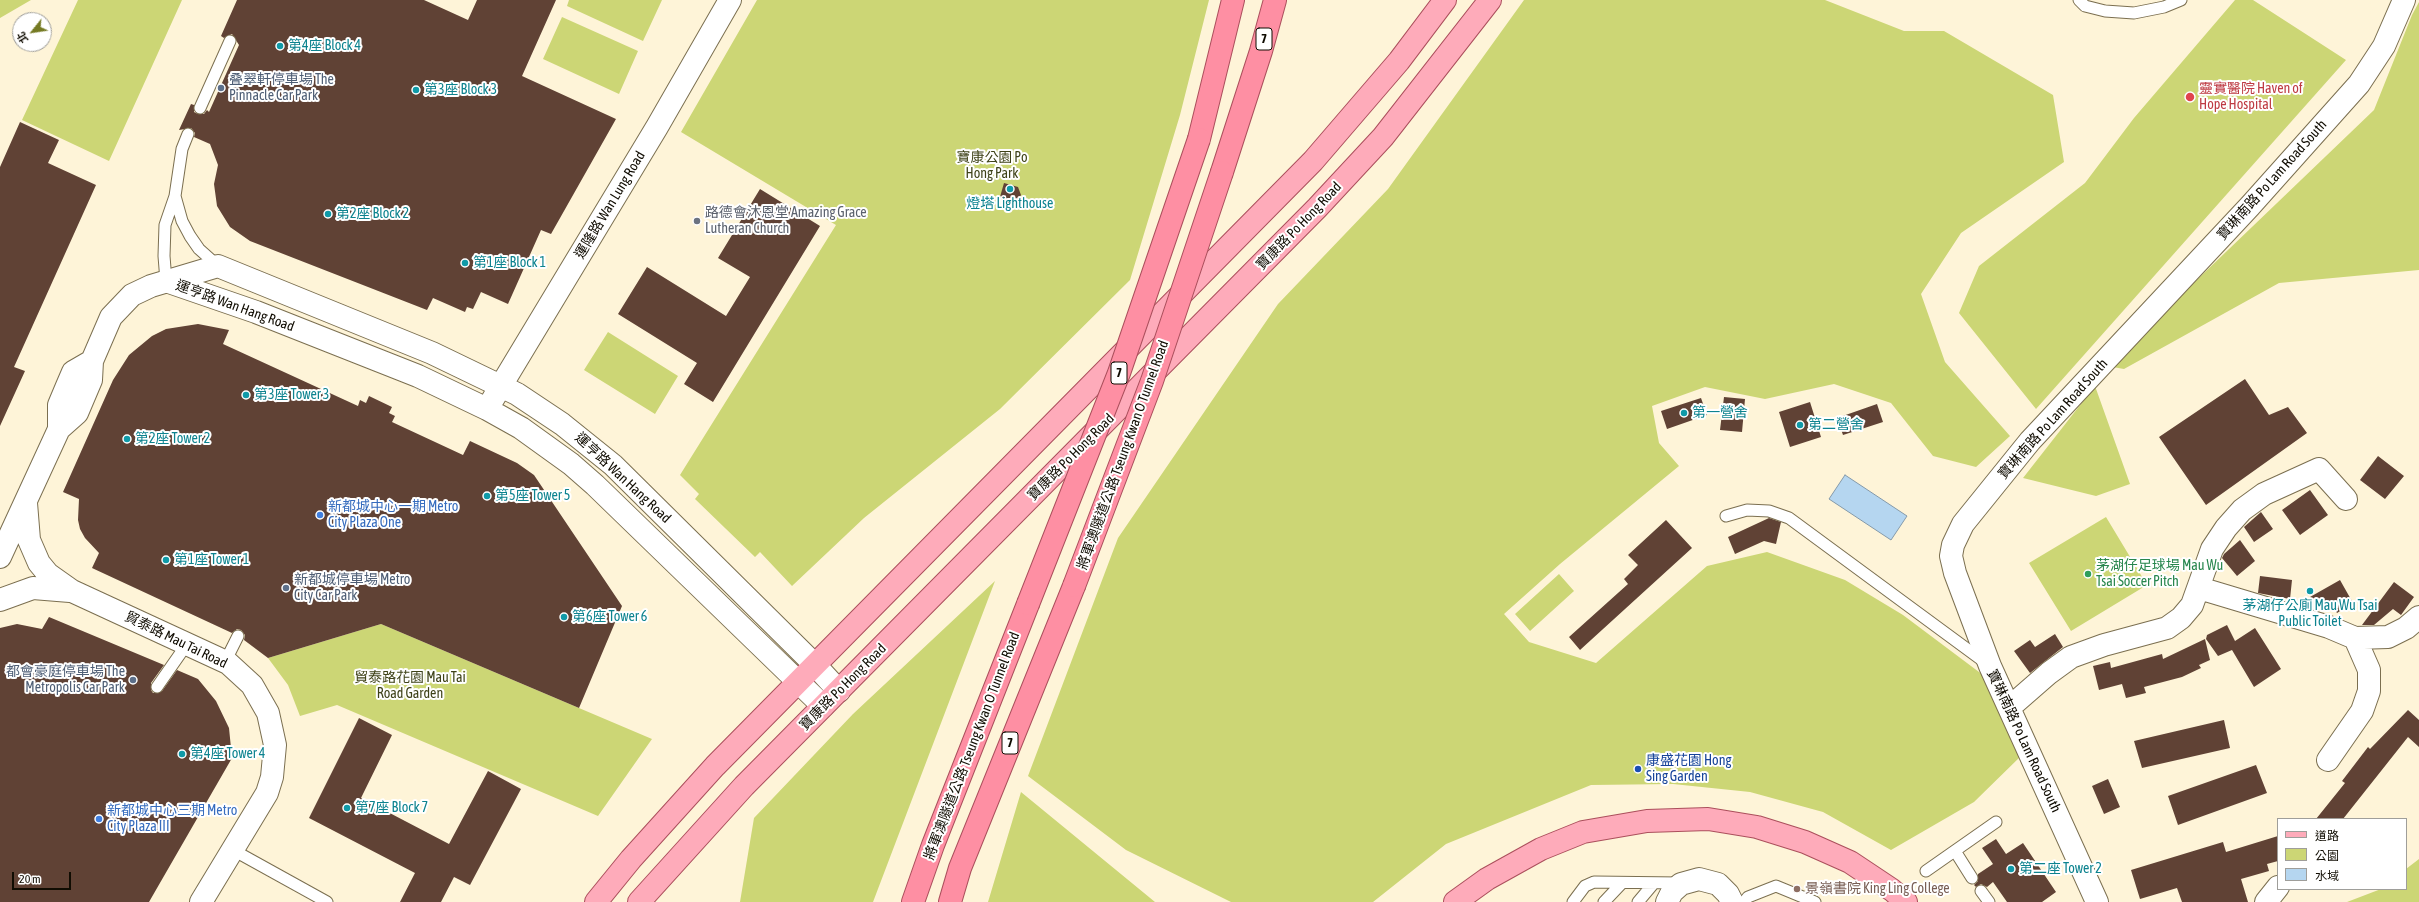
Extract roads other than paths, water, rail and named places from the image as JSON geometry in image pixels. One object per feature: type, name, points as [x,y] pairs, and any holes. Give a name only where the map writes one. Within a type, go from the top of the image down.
[{"type":"highway","name":"將軍澳隧道公路 Tseung Kwan O Tunnel Road","points":[[913,902],[933,845],[1119,374],[1199,139],[1233,0]]},
{"type":"highway","name":"將軍澳隧道公路 Tseung Kwan O Tunnel Road","points":[[950,902],[960,868],[1074,586],[1152,380],[1230,149],[1275,0]]},
{"type":"main road","points":[[596,902],[679,805],[815,665],[1313,162],[1399,61],[1445,0]]},
{"type":"main road","name":"寶康路 Po Hong Road","points":[[639,902],[708,824],[823,706],[1322,203],[1411,102],[1490,0]]},
{"type":"main road","points":[[1455,902],[1487,879],[1541,849],[1583,832],[1647,821],[1708,819],[1757,827],[1804,842],[1850,862],[1892,890],[1906,902]]},
{"type":"street","name":"運隆路 Wan Lung Road","points":[[487,408],[664,114],[730,0]]},
{"type":"street","name":"寶琳南路 Po Lam Road South","points":[[2097,902],[2010,707],[1990,666],[1955,572],[1951,556],[1952,545],[1957,534],[2030,441],[2250,206],[2358,84],[2384,46],[2404,0]]},
{"type":"street","name":"運亨路 Wan Hang Road","points":[[166,281],[218,266],[432,353],[501,386],[562,424],[613,465],[815,665],[838,691]]},
{"type":"street","name":"運亨路 Wan Hang Road","points":[[166,281],[256,312],[418,376],[487,408],[546,445],[595,485],[823,706]]},
{"type":"street","points":[[0,557],[60,429],[59,405],[73,372],[92,361],[111,317],[120,305],[132,295],[166,281]]},
{"type":"street","points":[[2010,707],[2048,673],[2071,657],[2104,645],[2167,628],[2181,618],[2192,605],[2212,549],[2226,528],[2242,510],[2264,494],[2319,469],[2346,499]]},
{"type":"street","name":"貿泰路 Mau Tai Road","points":[[26,500],[27,531],[33,550],[48,574],[72,591],[225,662],[241,674],[261,699],[268,713],[275,745],[273,772],[267,793],[201,902]]},
{"type":"street","name":"貿泰路 Mau Tai Road","points":[[0,600],[33,588],[72,591]]},
{"type":"street","points":[[2199,588],[2329,626],[2355,638],[2388,637],[2406,628],[2419,617]]},
{"type":"street","points":[[2328,760],[2362,711],[2369,691],[2369,670],[2355,638]]},
{"type":"street","points":[[1667,902],[1672,892],[1681,884],[1692,879],[1706,879],[1718,884],[1738,899]]},
{"type":"street","points":[[2266,902],[2277,887]]},
{"type":"lane","points":[[2079,0],[2085,6],[2105,11],[2134,13],[2164,7],[2181,0]]},
{"type":"lane","points":[[200,108],[230,41]]},
{"type":"lane","points":[[166,281],[164,256],[165,230],[168,213],[175,196],[182,149],[188,134]]},
{"type":"lane","points":[[175,196],[182,221],[190,236],[199,249],[218,266]]},
{"type":"lane","points":[[1726,516],[1747,510],[1768,511],[1789,518],[1990,666]]},
{"type":"lane","points":[[225,662],[238,636]]},
{"type":"lane","points":[[157,687],[187,644]]},
{"type":"lane","points":[[1926,871],[1996,822]]},
{"type":"lane","points":[[233,850],[327,902]]},
{"type":"lane","points":[[1955,851],[1972,878]]},
{"type":"lane","points":[[1573,902],[1585,886],[1594,882],[1681,884]]},
{"type":"lane","points":[[1604,902],[1622,882]]},
{"type":"lane","points":[[1638,902],[1654,883]]},
{"type":"lane","points":[[1738,899],[1776,886],[1815,902]]},
{"type":"lane","points":[[1981,891],[1989,902]]},
{"type":"water","points":[[1845,475],[1907,516],[1891,540],[1829,499]]},
{"type":"place","name":"第4座 Block 4","points":[[280,46]]},
{"type":"place","name":"叠翠軒停車場 The Pinnacle Car Park","points":[[221,88]]},
{"type":"place","name":"第3座 Block 3","points":[[416,90]]},
{"type":"place","name":"靈實醫院 Haven of Hope Hospital","points":[[2190,97]]},
{"type":"place","name":"燈塔 Lighthouse","points":[[1010,189]]},
{"type":"place","name":"第2座 Block 2","points":[[328,214]]},
{"type":"place","name":"路德會沐恩堂 Amazing Grace Lutheran Church","points":[[697,221]]},
{"type":"place","name":"第1座 Block 1","points":[[465,263]]},
{"type":"place","name":"第3座 Tower 3","points":[[246,395]]},
{"type":"place","name":"第一營舍","points":[[1684,413]]},
{"type":"place","name":"第二營舍","points":[[1800,425]]},
{"type":"place","name":"第2座 Tower 2","points":[[127,439]]},
{"type":"place","name":"第5座 Tower 5","points":[[487,496]]},
{"type":"place","name":"新都城中心一期 Metro City Plaza One","points":[[320,515]]},
{"type":"place","name":"第1座 Tower 1","points":[[166,560]]},
{"type":"place","name":"茅湖仔足球場 Mau Wu Tsai Soccer Pitch","points":[[2088,574]]},
{"type":"place","name":"新都城停車場 Metro City Car Park","points":[[286,588]]},
{"type":"place","name":"茅湖仔公廁 Mau Wu Tsai Public Toilet","points":[[2310,591]]},
{"type":"place","name":"第6座 Tower 6","points":[[564,617]]},
{"type":"place","name":"都會豪庭停車場 The Metropolis Car Park","points":[[133,680]]},
{"type":"place","name":"第4座 Tower 4","points":[[182,754]]},
{"type":"place","name":"康盛花園 Hong Sing Garden","points":[[1638,769]]},
{"type":"place","name":"第7座 Block 7","points":[[347,808]]},
{"type":"place","name":"新都城中心三期 Metro City Plaza III","points":[[99,819]]},
{"type":"place","name":"第二座 Tower 2","points":[[2011,869]]},
{"type":"place","name":"景嶺書院 King Ling College","points":[[1797,889]]},
{"type":"park label","name":"寶康公園 Po Hong Park","points":[[992,166]]},
{"type":"park label","name":"貿泰路花園 Mau Tai Road Garden","points":[[410,686]]}]
